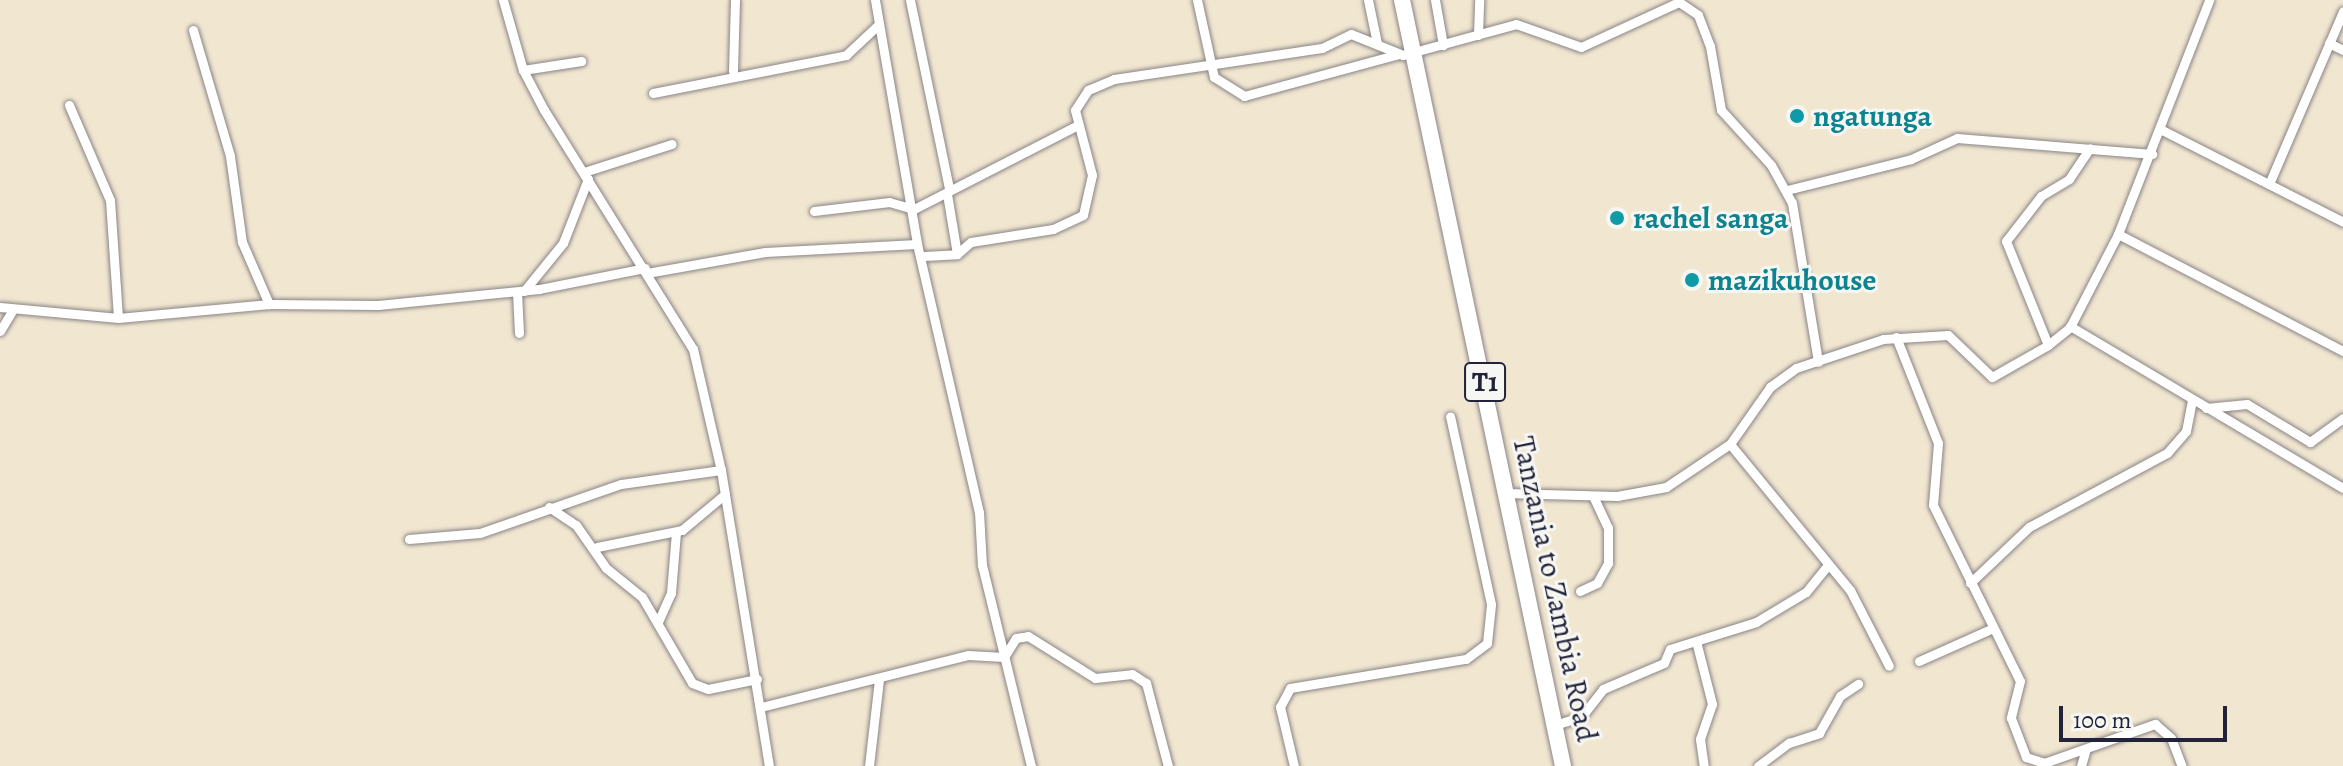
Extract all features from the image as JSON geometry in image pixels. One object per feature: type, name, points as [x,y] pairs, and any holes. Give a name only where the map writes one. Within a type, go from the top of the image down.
[{"type":"highway","name":"Tanzania to Zambia Road","points":[[1402,0],[1407,54],[1563,766]]},
{"type":"street","points":[[503,0],[523,70],[693,349],[721,470],[769,766]]},
{"type":"street","points":[[733,71],[735,0]]},
{"type":"street","points":[[875,0],[877,26],[914,209],[917,244],[924,256],[979,512],[982,565],[1008,654],[1031,766]]},
{"type":"street","points":[[910,0],[948,192],[957,254]]},
{"type":"street","points":[[1197,0],[1207,61],[1223,88],[1253,96],[1521,24],[1581,47],[1685,3],[1710,46],[1715,100],[1787,190],[1818,362]]},
{"type":"street","points":[[1368,0],[1377,43]]},
{"type":"street","points":[[1435,0],[1443,45]]},
{"type":"street","points":[[1478,35],[1479,0]]},
{"type":"street","points":[[1505,493],[1593,496],[1666,487],[1730,444],[1770,387],[1818,362],[1896,337],[1950,336],[1992,377],[2048,345],[2070,326],[2118,234],[2162,130],[2209,0]]},
{"type":"street","points":[[2269,184],[2343,11]]},
{"type":"street","points":[[653,93],[733,71],[846,55],[877,26]]},
{"type":"street","points":[[193,30],[230,156],[242,242],[269,304]]},
{"type":"street","points":[[924,256],[957,254],[971,242],[1053,229],[1083,215],[1092,175],[1076,126],[1075,110],[1093,88],[1207,61],[1322,48],[1351,34],[1407,54]]},
{"type":"street","points":[[2329,43],[2343,50]]},
{"type":"street","points":[[523,70],[581,61]]},
{"type":"street","points":[[69,105],[110,200],[118,318]]},
{"type":"street","points":[[814,211],[889,202],[914,209],[1052,144],[1076,126]]},
{"type":"street","points":[[2162,130],[2343,222]]},
{"type":"street","points":[[1787,190],[1911,159],[1957,138],[2152,154]]},
{"type":"street","points":[[586,175],[672,144]]},
{"type":"street","points":[[2048,345],[2006,241],[2041,196],[2074,175],[2090,148]]},
{"type":"street","points":[[519,333],[521,292],[563,243],[586,175]]},
{"type":"street","points":[[2118,234],[2343,351]]},
{"type":"street","points":[[0,307],[118,318],[269,304],[378,305],[521,292],[765,252],[917,244]]},
{"type":"street","points":[[0,331],[13,309]]},
{"type":"street","points":[[2070,326],[2343,488]]},
{"type":"street","points":[[1896,337],[1938,443],[1933,505],[1991,629],[2020,681],[2011,718],[2026,757],[2044,763],[2085,752],[2155,724],[2171,738],[2182,766]]},
{"type":"street","points":[[1970,583],[2029,527],[2167,453],[2186,431],[2192,400]]},
{"type":"street","points":[[2206,408],[2247,404],[2310,442],[2343,418]]},
{"type":"street","points":[[1294,766],[1280,707],[1290,688],[1466,659],[1487,643],[1491,604],[1450,416]]},
{"type":"street","points":[[1730,444],[1854,596],[1889,666]]},
{"type":"street","points":[[409,539],[480,533],[549,507],[644,479],[721,470]]},
{"type":"street","points":[[597,547],[676,532],[725,494]]},
{"type":"street","points":[[1580,591],[1597,583],[1608,563],[1608,528],[1593,496]]},
{"type":"street","points":[[549,507],[597,547],[606,568],[634,587],[658,622],[686,677],[700,688],[757,679]]},
{"type":"street","points":[[658,622],[671,593],[676,532]]},
{"type":"street","points":[[1555,725],[1582,716],[1603,689],[1664,663],[1670,649],[1697,645],[1801,595],[1828,565]]},
{"type":"street","points":[[1919,661],[1991,629]]},
{"type":"street","points":[[1008,654],[1016,638],[1028,636],[1095,678],[1140,677],[1153,693],[1168,766]]},
{"type":"street","points":[[1697,645],[1711,695],[1700,739],[1704,766]]},
{"type":"street","points":[[761,707],[879,680],[968,655],[1008,654]]},
{"type":"street","points":[[869,766],[879,680]]},
{"type":"street","points":[[1758,766],[1789,743],[1819,733],[1840,696],[1858,684]]},
{"type":"street","points":[[2081,766],[2085,752]]},
{"type":"place","name":"ngatunga","points":[[1797,116]]},
{"type":"place","name":"rachel sanga","points":[[1617,218]]},
{"type":"place","name":"mazikuhouse","points":[[1692,280]]}]
